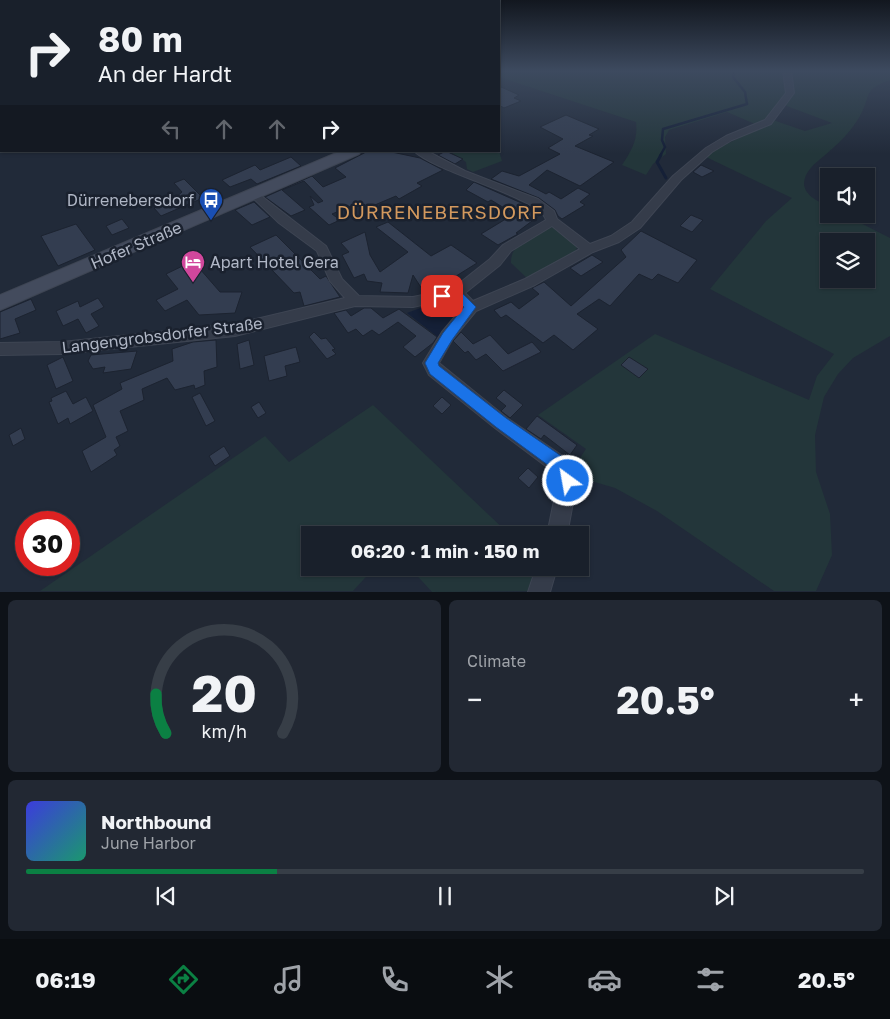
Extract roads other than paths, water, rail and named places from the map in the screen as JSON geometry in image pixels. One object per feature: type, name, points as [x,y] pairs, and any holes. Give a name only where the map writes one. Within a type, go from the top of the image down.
[{"type":"main road","name":"Hofer Straße","points":[[0,303],[352,152]]},
{"type":"street","points":[[559,526],[568,473],[501,423],[435,370],[431,363],[447,336],[471,307],[530,282],[589,249],[615,239],[636,225],[676,178],[709,150],[729,138],[768,122],[786,99]]},
{"type":"street","points":[[421,152],[460,173],[534,201],[550,213],[552,221],[589,249]]},
{"type":"street","points":[[255,194],[283,220],[322,249],[337,281],[356,301]]},
{"type":"street","points":[[471,307],[456,293],[495,262],[506,248],[552,221]]},
{"type":"street","name":"Langengrobsdorfer Straße","points":[[0,349],[62,348],[235,330],[356,301],[413,302],[456,293]]},
{"type":"street","points":[[539,592],[544,576]]},
{"type":"water","points":[[434,303],[448,304],[456,311],[456,316],[439,338],[407,313]]},
{"type":"waterway","points":[[660,156],[665,147],[662,140],[663,129],[747,104],[746,99]]},
{"type":"waterway","points":[[661,155],[657,162],[666,178]]},
{"type":"place","name":"Dürrenebersdorf","points":[[211,221]]},
{"type":"place","name":"Apart Hotel Gera","points":[[193,283]]},
{"type":"district","name":"DÜRRENEBERSDORF","points":[[440,211]]}]
